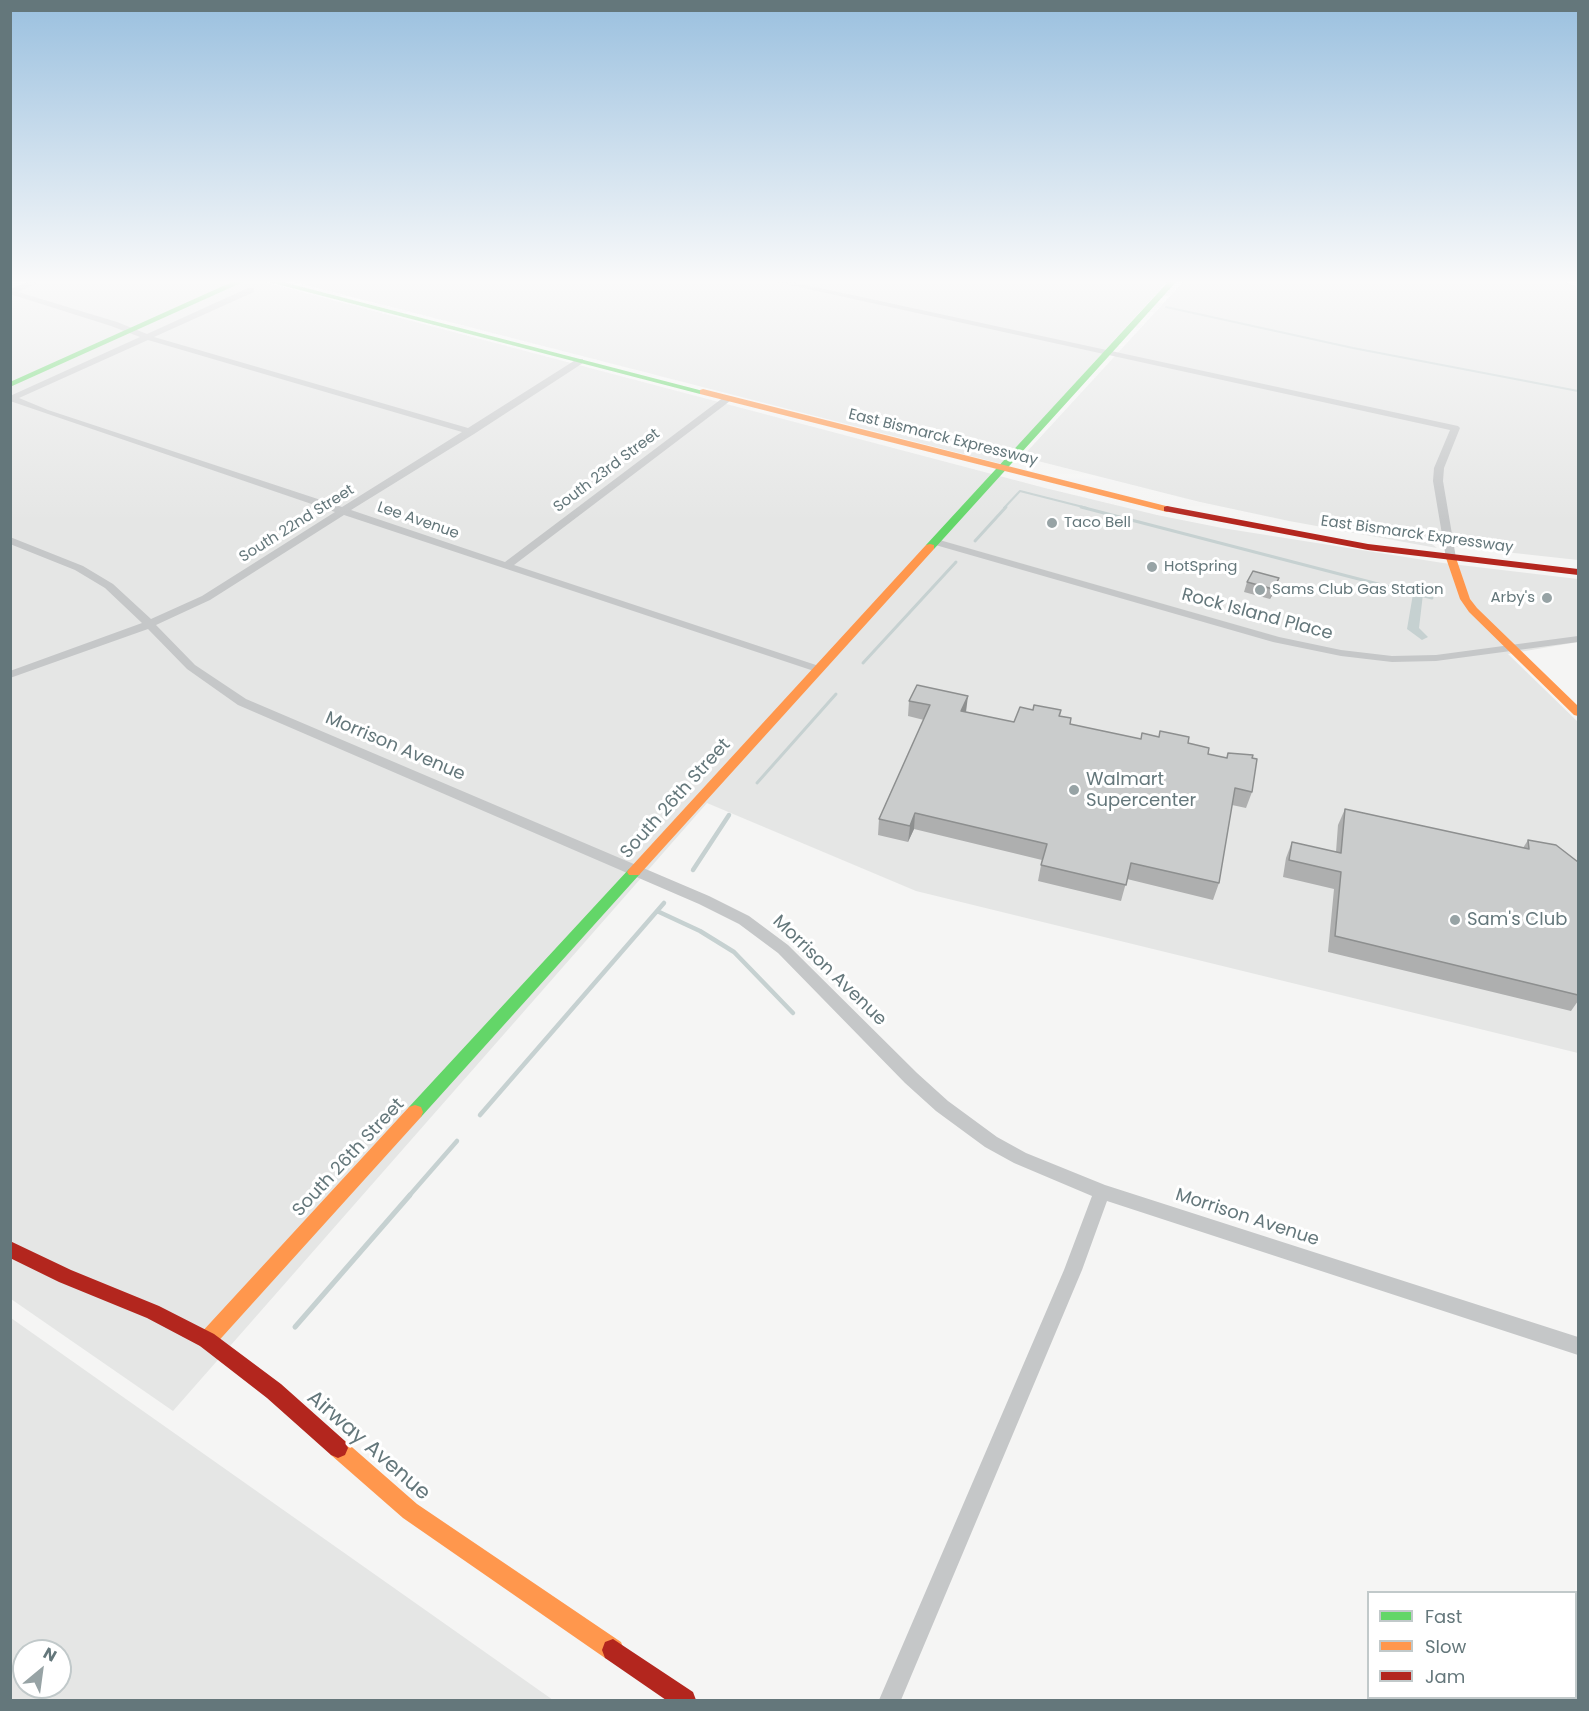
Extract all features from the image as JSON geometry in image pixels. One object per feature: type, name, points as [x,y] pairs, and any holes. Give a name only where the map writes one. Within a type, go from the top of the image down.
[{"type":"street","points":[[11,395],[73,362]]},
{"type":"street","points":[[11,395],[89,362]]},
{"type":"street","points":[[232,362],[471,432]]},
{"type":"street","name":"East Bismarck Expressway","points":[[580,362],[1000,470],[1231,523],[1451,558],[1578,572]]},
{"type":"street","name":"South 22nd Street","points":[[10,675],[150,625],[218,591],[580,362]]},
{"type":"street","name":"South 26th Street","points":[[207,1340],[1100,362]]},
{"type":"street","points":[[1144,362],[1455,428],[1439,468],[1437,481],[1451,558],[1468,604],[1510,648],[1578,712]]},
{"type":"street","name":"Lee Avenue","points":[[11,395],[344,512],[818,669]]},
{"type":"street","name":"South 23rd Street","points":[[506,566],[727,399]]},
{"type":"street","name":"Morrison Avenue","points":[[10,540],[89,573],[120,594],[198,673],[242,702],[636,870],[727,911],[766,934],[911,1078],[964,1124],[1020,1158],[1102,1192],[1578,1346]]},
{"type":"street","name":"Rock Island Place","points":[[936,542],[1316,649],[1360,656],[1415,659],[1456,656],[1578,639]]},
{"type":"street","points":[[890,1701],[1069,1280],[1102,1192]]},
{"type":"street","name":"Airway Avenue","points":[[10,1249],[65,1276],[153,1312],[207,1340],[266,1385],[380,1486],[448,1540],[685,1701]]},
{"type":"shaded area","points":[[11,362],[567,362],[1045,488],[1157,515],[1222,528],[1443,563],[1578,579],[1578,642],[1508,654],[1578,722],[1578,1053],[916,891],[707,803],[173,1411],[11,1299]]},
{"type":"shaded area","points":[[605,362],[1095,362],[1002,464]]},
{"type":"shaded area","points":[[1110,362],[1578,362],[1578,560],[1432,544],[1437,548],[1289,521],[1200,502],[1022,457]]},
{"type":"shaded area","points":[[10,1318],[11,1318],[553,1700],[11,1700]]},
{"type":"building","points":[[1253,571],[1279,578],[1273,589],[1247,582]]},
{"type":"building","name":"Walmart Supercenter","points":[[917,685],[968,696],[961,711],[1014,722],[1020,707],[1033,710],[1034,705],[1061,710],[1059,716],[1071,718],[1070,724],[1141,739],[1142,733],[1159,737],[1160,731],[1189,737],[1188,743],[1209,748],[1208,754],[1227,758],[1228,753],[1253,755],[1252,758],[1257,759],[1252,792],[1235,788],[1219,883],[1131,863],[1126,885],[1041,865],[1047,844],[915,813],[910,826],[879,819],[930,705],[909,701]]},
{"type":"building","name":"Sam's Club","points":[[1345,809],[1529,849],[1528,840],[1556,845],[1578,862],[1578,995],[1335,936],[1341,872],[1289,860],[1292,842],[1341,853]]},
{"type":"waterway","points":[[1425,362],[1578,391]]},
{"type":"waterway","points":[[1004,508],[1020,491],[1087,508]]},
{"type":"waterway","points":[[975,541],[1006,507]]},
{"type":"waterway","points":[[1081,507],[1432,598]]},
{"type":"waterway","points":[[863,663],[956,562]]},
{"type":"waterway","points":[[1418,594],[1413,629],[1422,637]]},
{"type":"waterway","points":[[757,783],[836,694]]},
{"type":"waterway","points":[[693,870],[729,815]]},
{"type":"waterway","points":[[657,911],[664,903]]},
{"type":"waterway","points":[[480,1115],[657,911]]},
{"type":"waterway","points":[[657,911],[700,931],[734,952],[793,1013]]},
{"type":"waterway","points":[[409,1196],[457,1141]]},
{"type":"waterway","points":[[295,1327],[410,1195]]},
{"type":"traffic: fast","points":[[10,385],[61,362]]},
{"type":"traffic: fast","points":[[585,362],[703,392]]},
{"type":"traffic: fast","points":[[930,547],[1099,362]]},
{"type":"traffic: fast","points":[[415,1112],[634,872]]},
{"type":"traffic: slow","points":[[703,392],[1167,509]]},
{"type":"traffic: slow","points":[[634,872],[930,547]]},
{"type":"traffic: slow","points":[[1451,558],[1465,599],[1473,610],[1578,712]]},
{"type":"traffic: slow","points":[[207,1340],[415,1112]]},
{"type":"traffic: slow","points":[[338,1448],[410,1511],[613,1650]]},
{"type":"traffic: jam","points":[[1167,509],[1368,547],[1578,572]]},
{"type":"traffic: jam","points":[[10,1249],[65,1276],[153,1312],[207,1340],[274,1391],[338,1448]]},
{"type":"traffic: jam","points":[[613,1650],[685,1700]]},
{"type":"place","name":"Taco Bell","points":[[1052,523]]},
{"type":"place","name":"HotSpring","points":[[1152,567]]},
{"type":"place","name":"Sams Club Gas Station","points":[[1260,590]]},
{"type":"place","name":"Arby's","points":[[1547,598]]},
{"type":"place","name":"Walmart Supercenter","points":[[1074,790]]},
{"type":"place","name":"Sam's Club","points":[[1455,920]]}]
